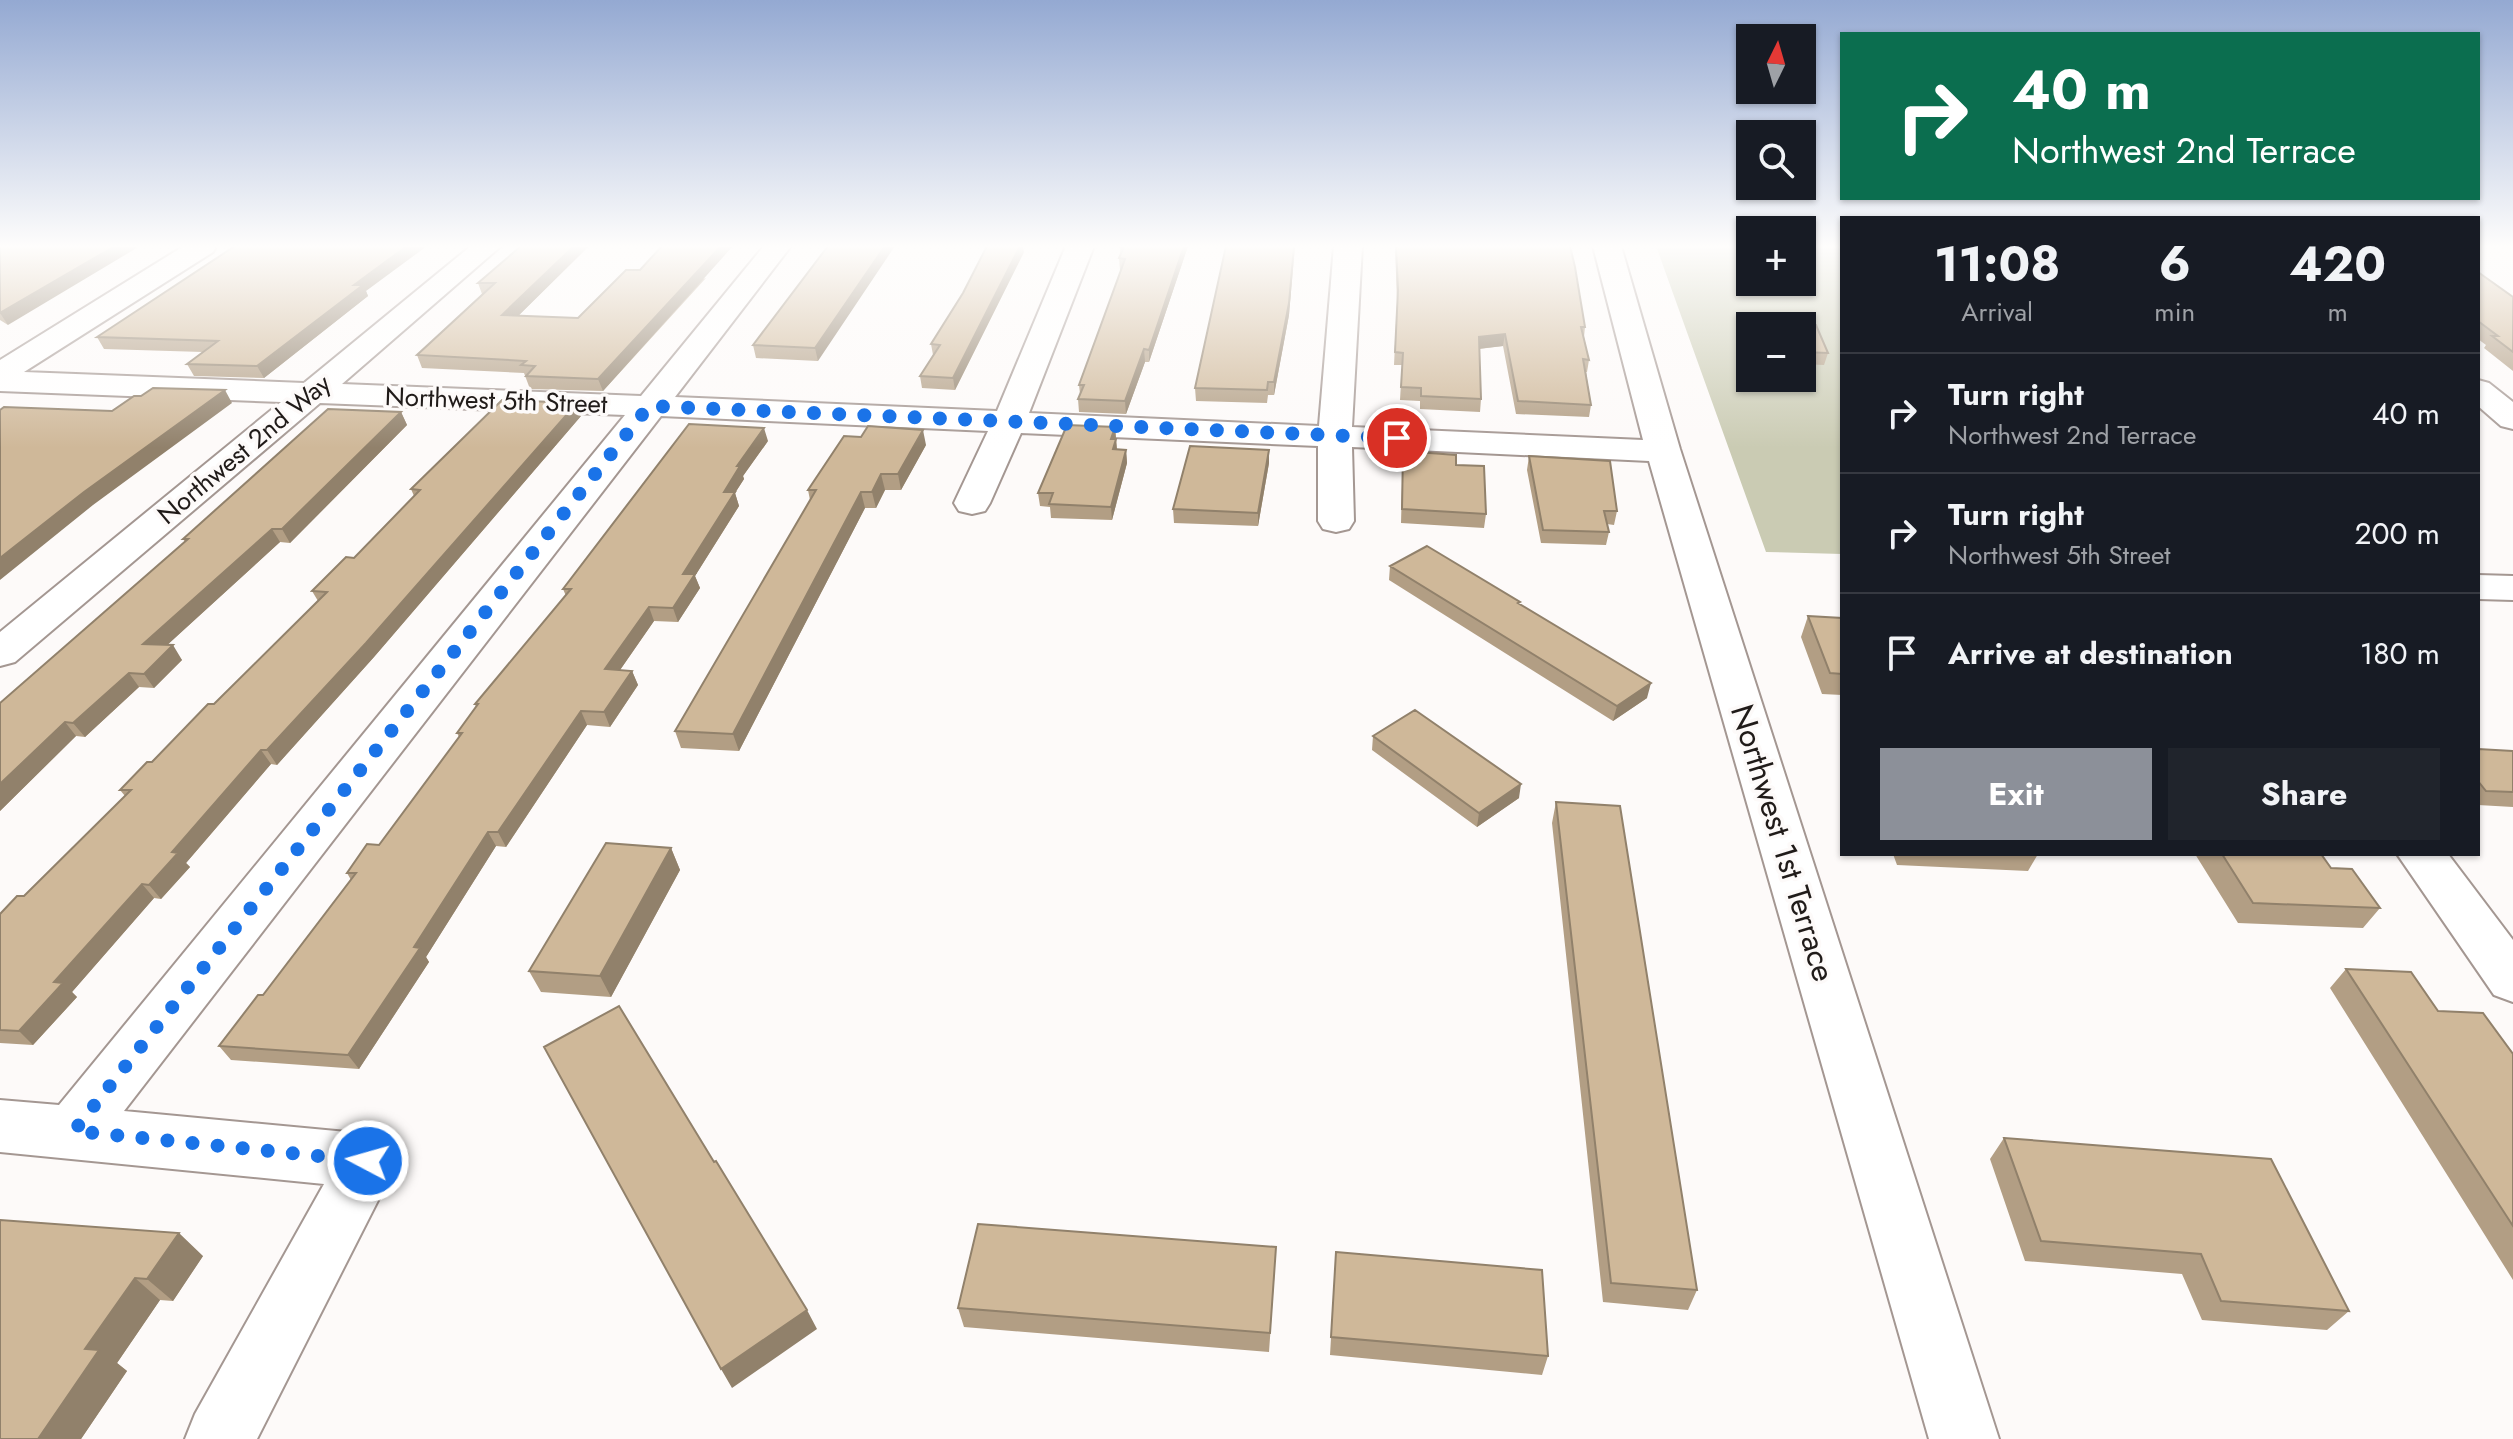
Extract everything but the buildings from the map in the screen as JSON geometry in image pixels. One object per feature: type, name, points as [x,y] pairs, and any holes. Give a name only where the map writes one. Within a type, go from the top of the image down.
[{"type":"street","points":[[0,374],[96,313]]},
{"type":"street","name":"Northwest 2nd Way","points":[[0,653],[408,313]]},
{"type":"street","points":[[74,1131],[724,313]]},
{"type":"street","points":[[972,503],[1053,313]]},
{"type":"street","points":[[1336,521],[1335,435],[1343,313]]},
{"type":"street","name":"Northwest 1st Terrace","points":[[1626,313],[1664,451],[1964,1439]]},
{"type":"street","name":"Northwest 5th Street","points":[[0,381],[1664,451]]},
{"type":"street","points":[[2480,392],[2513,419]]},
{"type":"street","points":[[2480,587],[2513,588]]},
{"type":"street","points":[[2422,856],[2513,980]]},
{"type":"street","points":[[0,1126],[368,1161],[220,1439]]},
{"type":"green space","points":[[1680,313],[1736,313],[1736,392],[1816,392],[1816,313],[1840,313],[1840,554],[1766,552]]},
{"type":"route","points":[[368,1161],[74,1131],[649,406],[1397,438]]}]
